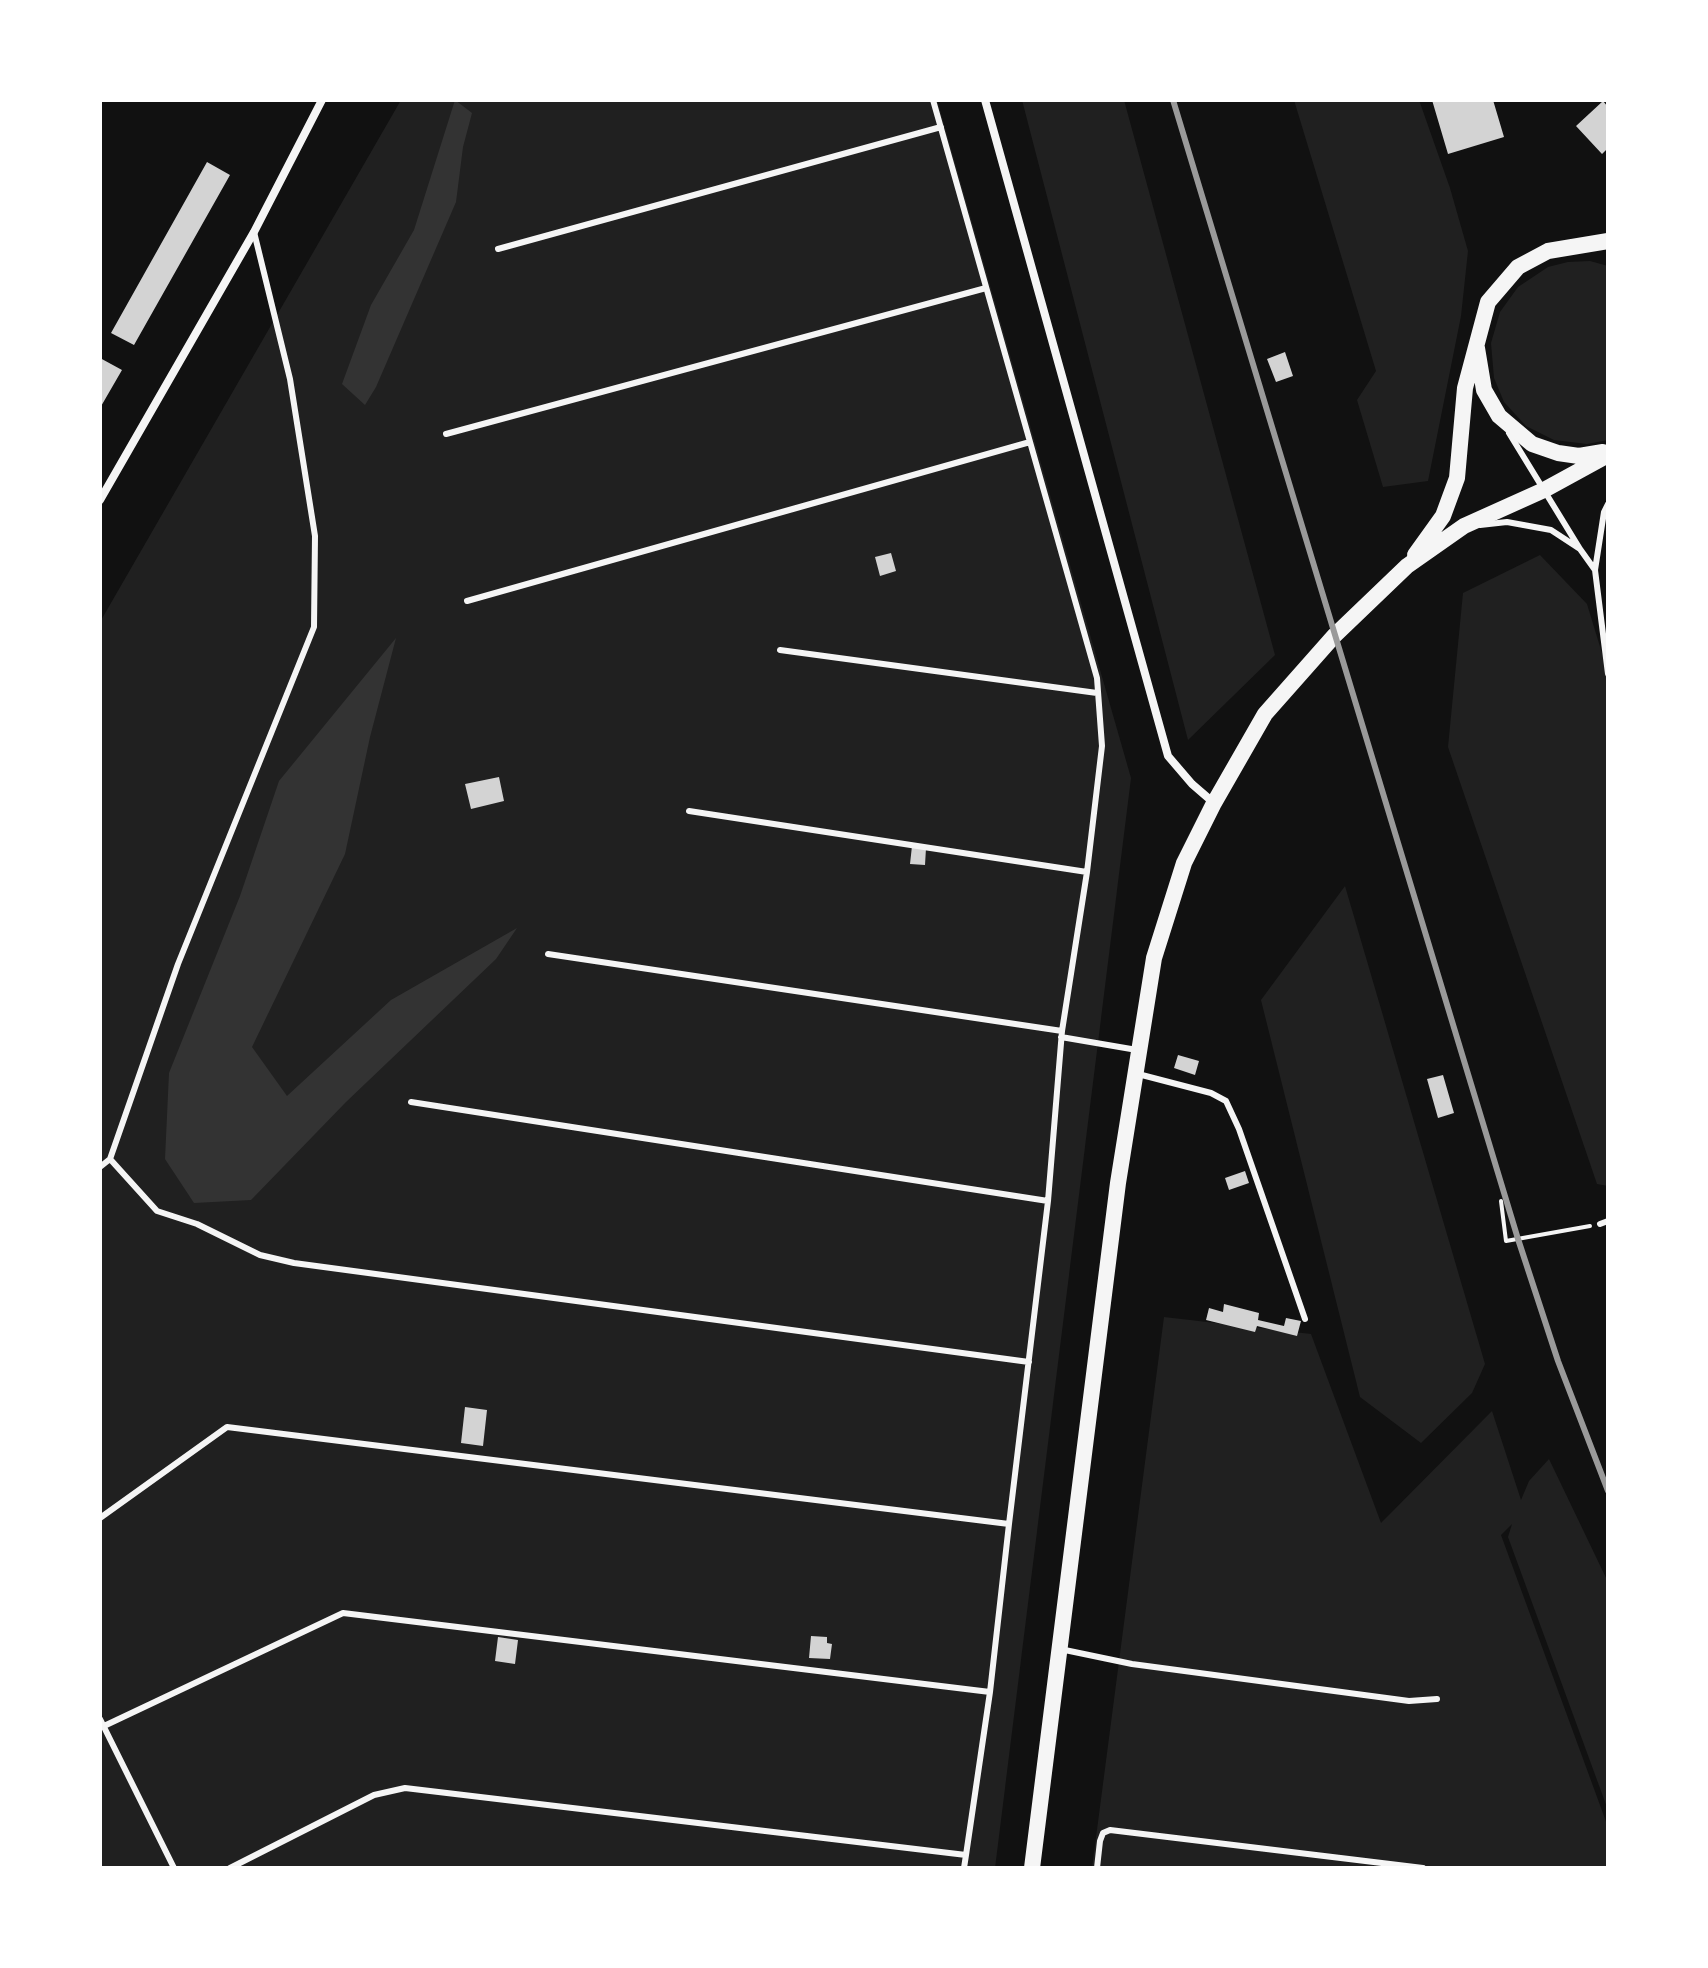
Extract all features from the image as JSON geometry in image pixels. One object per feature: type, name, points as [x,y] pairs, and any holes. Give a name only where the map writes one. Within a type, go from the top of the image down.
[{"type":"main road","points":[[1407,566],[1443,516],[1457,478],[1465,388],[1488,302],[1518,267],[1548,251],[1608,241]]},
{"type":"main road","points":[[1586,245],[1608,250]]},
{"type":"main road","points":[[1477,343],[1484,390],[1499,416],[1532,444],[1579,456],[1608,453]]},
{"type":"main road","points":[[1032,1868],[1118,1183],[1154,958],[1184,863],[1265,714],[1334,636],[1407,566],[1464,526],[1544,490],[1608,453]]},
{"type":"street","points":[[100,500],[254,232],[322,100]]},
{"type":"street","points":[[985,100],[1168,756],[1192,784],[1214,803]]},
{"type":"lane","points":[[933,100],[1097,678],[1102,746],[1087,872],[1062,1034],[1048,1201],[990,1692],[964,1868]]},
{"type":"lane","points":[[498,249],[941,127]]},
{"type":"lane","points":[[100,1167],[110,1159],[178,964],[314,627],[315,536],[290,379],[254,232]]},
{"type":"lane","points":[[446,434],[986,288]]},
{"type":"lane","points":[[1499,416],[1595,570]]},
{"type":"lane","points":[[467,601],[1030,442]]},
{"type":"lane","points":[[1608,504],[1595,570],[1608,674]]},
{"type":"lane","points":[[1464,526],[1507,522],[1533,525],[1551,530],[1580,549]]},
{"type":"lane","points":[[780,650],[1097,693]]},
{"type":"lane","points":[[689,811],[1087,872]]},
{"type":"lane","points":[[548,954],[1062,1034],[1139,1050]]},
{"type":"lane","points":[[1135,1073],[1211,1093],[1226,1101],[1239,1129],[1305,1319]]},
{"type":"lane","points":[[411,1102],[1048,1201]]},
{"type":"lane","points":[[110,1159],[157,1211],[197,1224],[260,1255],[294,1263],[1029,1362]]},
{"type":"lane","points":[[100,1518],[227,1427],[1009,1524]]},
{"type":"lane","points":[[104,1726],[343,1613],[990,1692]]},
{"type":"lane","points":[[1060,1649],[1132,1664],[1348,1693],[1409,1701],[1437,1699]]},
{"type":"lane","points":[[100,1719],[174,1868]]},
{"type":"lane","points":[[230,1868],[374,1795],[405,1788],[966,1855]]},
{"type":"lane","points":[[1097,1868],[1100,1841],[1103,1833],[1110,1830],[1423,1868]]},
{"type":"path","points":[[1501,1201],[1506,1241],[1604,1223]]},
{"type":"shaded area","points":[[401,100],[937,100],[1131,778],[995,1868],[100,1868],[100,622]]},
{"type":"shaded area","points":[[455,100],[472,113],[463,147],[456,202],[376,387],[365,405],[342,384],[371,305],[414,230]]},
{"type":"shaded area","points":[[1022,100],[1124,100],[1275,655],[1188,740]]},
{"type":"shaded area","points":[[1294,100],[1419,100],[1450,188],[1468,251],[1461,316],[1428,481],[1383,487],[1357,400],[1376,371]]},
{"type":"shaded area","points":[[1590,261],[1608,266],[1608,440],[1587,444],[1554,440],[1526,426],[1504,402],[1494,378],[1491,343],[1500,312],[1518,287],[1548,267]]},
{"type":"shaded area","points":[[1540,555],[1587,604],[1608,673],[1608,1186],[1597,1184],[1448,747],[1463,593]]},
{"type":"shaded area","points":[[396,638],[370,737],[345,854],[252,1047],[287,1096],[391,1000],[517,928],[496,959],[346,1102],[251,1200],[194,1203],[165,1159],[169,1073],[240,896],[279,781]]},
{"type":"shaded area","points":[[1345,886],[1485,1364],[1472,1393],[1421,1443],[1360,1397],[1261,1000]]},
{"type":"shaded area","points":[[1164,1317],[1311,1334],[1381,1523],[1492,1411],[1521,1500],[1529,1481],[1549,1459],[1608,1582],[1608,1810],[1508,1537],[1512,1524],[1501,1535],[1608,1827],[1608,1868],[1092,1868]]},
{"type":"building","points":[[1432,100],[1493,100],[1504,137],[1448,154]]},
{"type":"building","points":[[1603,101],[1608,107],[1608,148],[1602,154],[1576,126]]},
{"type":"building","points":[[207,162],[230,175],[134,345],[111,333]]},
{"type":"building","points":[[1285,352],[1293,376],[1276,382],[1267,359]]},
{"type":"building","points":[[100,358],[122,370],[100,408]]},
{"type":"building","points":[[891,553],[896,571],[880,576],[875,557]]},
{"type":"building","points":[[499,777],[504,801],[471,809],[465,784]]},
{"type":"building","points":[[912,846],[926,848],[925,865],[910,864]]},
{"type":"building","points":[[1178,1055],[1199,1061],[1195,1075],[1174,1068]]},
{"type":"building","points":[[1443,1075],[1454,1113],[1438,1118],[1427,1079]]},
{"type":"building","points":[[1245,1171],[1249,1183],[1229,1190],[1225,1178]]},
{"type":"building","points":[[1224,1304],[1259,1313],[1258,1320],[1284,1326],[1286,1318],[1301,1321],[1297,1336],[1257,1326],[1255,1332],[1206,1320],[1209,1308],[1223,1312]]},
{"type":"building","points":[[465,1407],[487,1410],[483,1446],[461,1443]]},
{"type":"building","points":[[811,1636],[827,1637],[827,1643],[832,1644],[830,1659],[809,1658]]},
{"type":"building","points":[[498,1637],[518,1640],[515,1664],[495,1661]]},
{"type":"railway","points":[[1173,100],[1518,1239],[1558,1361],[1608,1491]]}]
